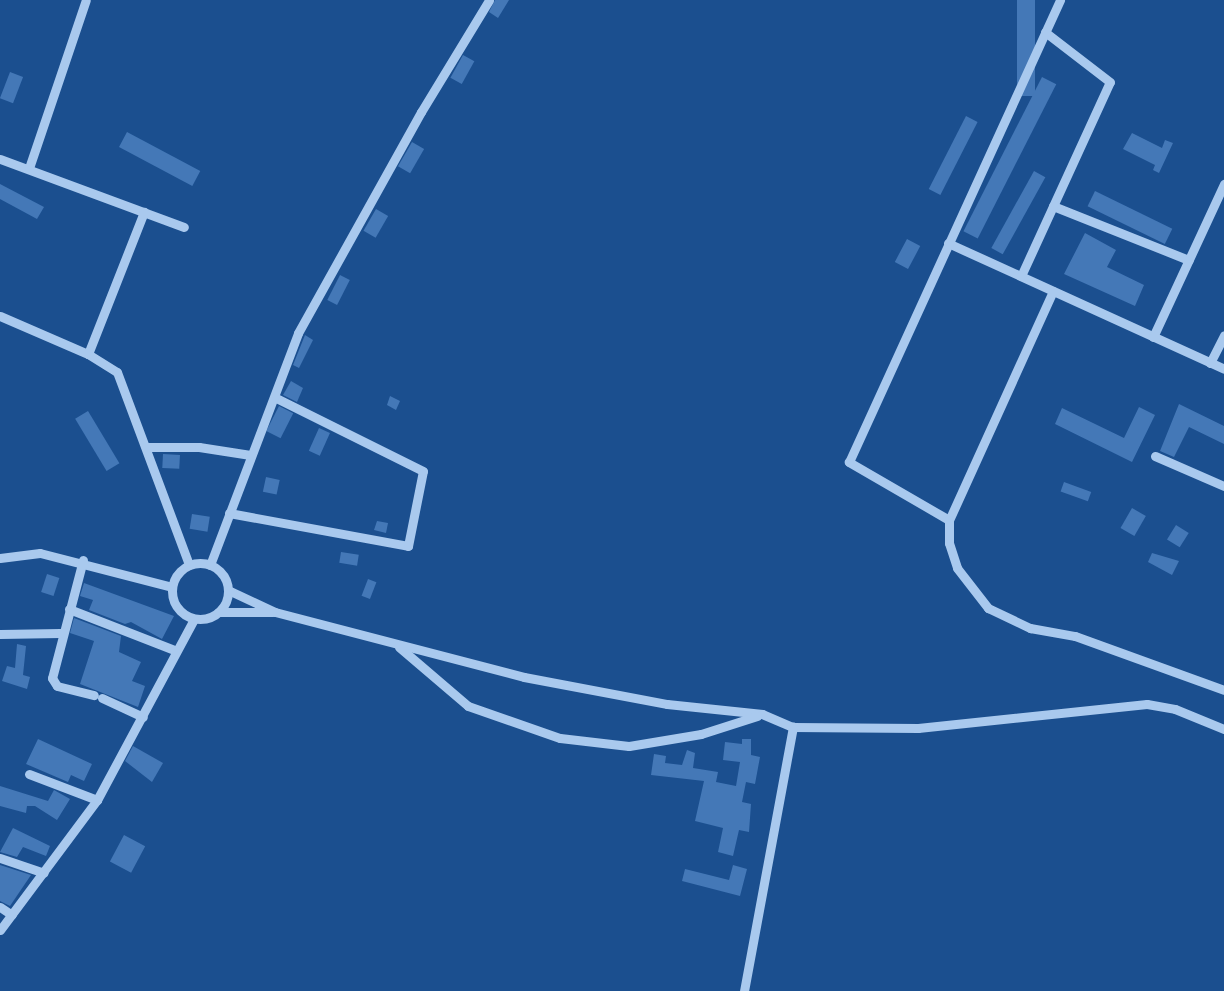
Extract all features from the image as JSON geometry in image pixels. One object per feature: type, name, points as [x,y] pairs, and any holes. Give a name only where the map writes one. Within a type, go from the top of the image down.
[{"type":"street","points":[[29,168],[86,0]]},
{"type":"street","points":[[210,565],[250,455],[276,398],[298,333],[421,112],[489,0]]},
{"type":"street","points":[[949,520],[849,462],[1060,0]]},
{"type":"street","points":[[1021,276],[1110,82],[1045,32]]},
{"type":"street","points":[[0,160],[29,168],[184,227]]},
{"type":"street","points":[[1153,337],[1224,184]]},
{"type":"street","points":[[1053,206],[1189,260]]},
{"type":"street","points":[[88,354],[144,212]]},
{"type":"street","points":[[948,243],[1224,369]]},
{"type":"street","points":[[1053,291],[949,520],[949,543],[957,568],[988,608],[1030,628],[1075,636],[1224,690]]},
{"type":"street","points":[[0,316],[88,354],[117,372],[189,565]]},
{"type":"street","points":[[1210,363],[1224,335]]},
{"type":"street","points":[[229,513],[408,546],[424,472],[276,398]]},
{"type":"street","points":[[146,447],[199,447],[250,455]]},
{"type":"street","points":[[1155,456],[1224,486]]},
{"type":"street","points":[[0,558],[40,553],[83,560],[172,586]]},
{"type":"street","points":[[83,560],[60,633],[52,682],[98,697],[143,717]]},
{"type":"street","points":[[189,565],[210,565],[222,574],[228,590],[219,612]]},
{"type":"street","points":[[172,586],[189,565]]},
{"type":"street","points":[[172,586],[178,610],[194,619]]},
{"type":"street","points":[[228,590],[275,612],[524,677],[658,703],[762,714],[793,727],[918,728],[1147,704],[1175,709],[1224,729]]},
{"type":"street","points":[[69,609],[174,650]]},
{"type":"street","points":[[0,930],[97,800],[143,717],[174,650],[194,619],[219,612],[275,612]]},
{"type":"street","points":[[0,634],[60,633]]},
{"type":"street","points":[[396,645],[468,706],[560,738],[596,744],[655,743],[762,714]]},
{"type":"street","points":[[744,991],[793,727]]},
{"type":"street","points":[[29,774],[97,800]]},
{"type":"street","points":[[0,858],[44,873]]},
{"type":"street","points":[[0,907],[12,915]]},
{"type":"building","points":[[495,0],[509,0],[498,18],[489,12]]},
{"type":"building","points":[[1017,0],[1035,0],[1035,96],[1017,96]]},
{"type":"building","points":[[463,55],[474,61],[462,84],[450,78]]},
{"type":"building","points":[[10,72],[23,77],[13,103],[0,98]]},
{"type":"building","points":[[1042,77],[1056,84],[978,238],[963,231]]},
{"type":"building","points":[[966,116],[978,122],[940,195],[929,189]]},
{"type":"building","points":[[127,132],[200,171],[192,186],[119,147]]},
{"type":"building","points":[[1132,133],[1162,148],[1165,140],[1173,143],[1159,173],[1153,170],[1155,165],[1123,149]]},
{"type":"building","points":[[412,142],[424,149],[410,173],[398,166]]},
{"type":"building","points":[[1034,171],[1045,177],[1003,254],[991,248]]},
{"type":"building","points":[[0,184],[44,207],[37,219],[0,199]]},
{"type":"building","points":[[1095,191],[1172,229],[1165,244],[1088,206]]},
{"type":"building","points":[[376,209],[388,216],[376,238],[364,231]]},
{"type":"building","points":[[1085,233],[1116,250],[1107,267],[1144,285],[1135,306],[1064,274]]},
{"type":"building","points":[[907,239],[920,246],[908,269],[895,262]]},
{"type":"building","points":[[340,275],[350,280],[337,305],[327,300]]},
{"type":"building","points":[[305,335],[313,340],[299,368],[293,365]]},
{"type":"building","points":[[291,381],[303,388],[297,402],[283,395]]},
{"type":"building","points":[[390,396],[400,401],[396,410],[387,405]]},
{"type":"building","points":[[1179,404],[1224,426],[1224,444],[1189,427],[1174,457],[1160,451]]},
{"type":"building","points":[[279,406],[293,413],[281,438],[266,431]]},
{"type":"building","points":[[1139,407],[1155,415],[1132,462],[1055,424],[1062,408],[1124,438]]},
{"type":"building","points":[[88,411],[119,463],[107,471],[75,419]]},
{"type":"building","points":[[319,428],[330,433],[320,456],[309,451]]},
{"type":"building","points":[[163,454],[180,455],[179,469],[162,468]]},
{"type":"building","points":[[266,477],[280,480],[277,495],[263,492]]},
{"type":"building","points":[[1064,482],[1091,492],[1088,501],[1061,491]]},
{"type":"building","points":[[1132,508],[1146,516],[1134,536],[1120,528]]},
{"type":"building","points":[[192,514],[210,517],[207,532],[190,529]]},
{"type":"building","points":[[377,521],[388,523],[386,533],[374,530]]},
{"type":"building","points":[[1176,525],[1189,533],[1180,547],[1167,539]]},
{"type":"building","points":[[341,552],[359,555],[357,566],[339,563]]},
{"type":"building","points":[[1152,553],[1179,561],[1172,575],[1148,562]]},
{"type":"building","points":[[47,574],[59,578],[53,596],[41,592]]},
{"type":"building","points":[[368,579],[376,582],[370,599],[362,596]]},
{"type":"building","points":[[84,583],[174,616],[162,639],[131,622],[125,624],[89,610],[93,600],[80,596]]},
{"type":"building","points":[[74,618],[121,636],[119,652],[141,662],[132,681],[145,686],[138,707],[80,684],[94,641],[70,633]]},
{"type":"building","points":[[17,644],[26,646],[23,675],[30,677],[27,689],[2,681],[7,666],[15,668]]},
{"type":"building","points":[[38,739],[92,764],[84,781],[71,775],[68,782],[26,764]]},
{"type":"building","points":[[742,739],[751,739],[751,755],[760,757],[755,784],[746,782],[742,802],[751,804],[749,832],[739,830],[733,856],[718,852],[723,828],[695,821],[704,781],[651,775],[654,754],[666,756],[665,763],[682,765],[687,750],[695,753],[693,768],[718,772],[716,782],[736,786],[740,762],[723,760],[725,742],[742,744]]},
{"type":"building","points":[[133,746],[163,763],[152,782],[125,761]]},
{"type":"building","points":[[0,786],[48,801],[54,790],[70,799],[57,820],[35,806],[27,806],[26,813],[0,806]]},
{"type":"building","points":[[13,828],[50,846],[46,856],[23,847],[17,857],[0,852]]},
{"type":"building","points":[[124,835],[145,846],[131,873],[110,861]]},
{"type":"building","points":[[0,865],[31,875],[10,906],[0,901]]},
{"type":"building","points":[[733,865],[747,869],[740,896],[682,881],[685,869],[729,880]]}]
